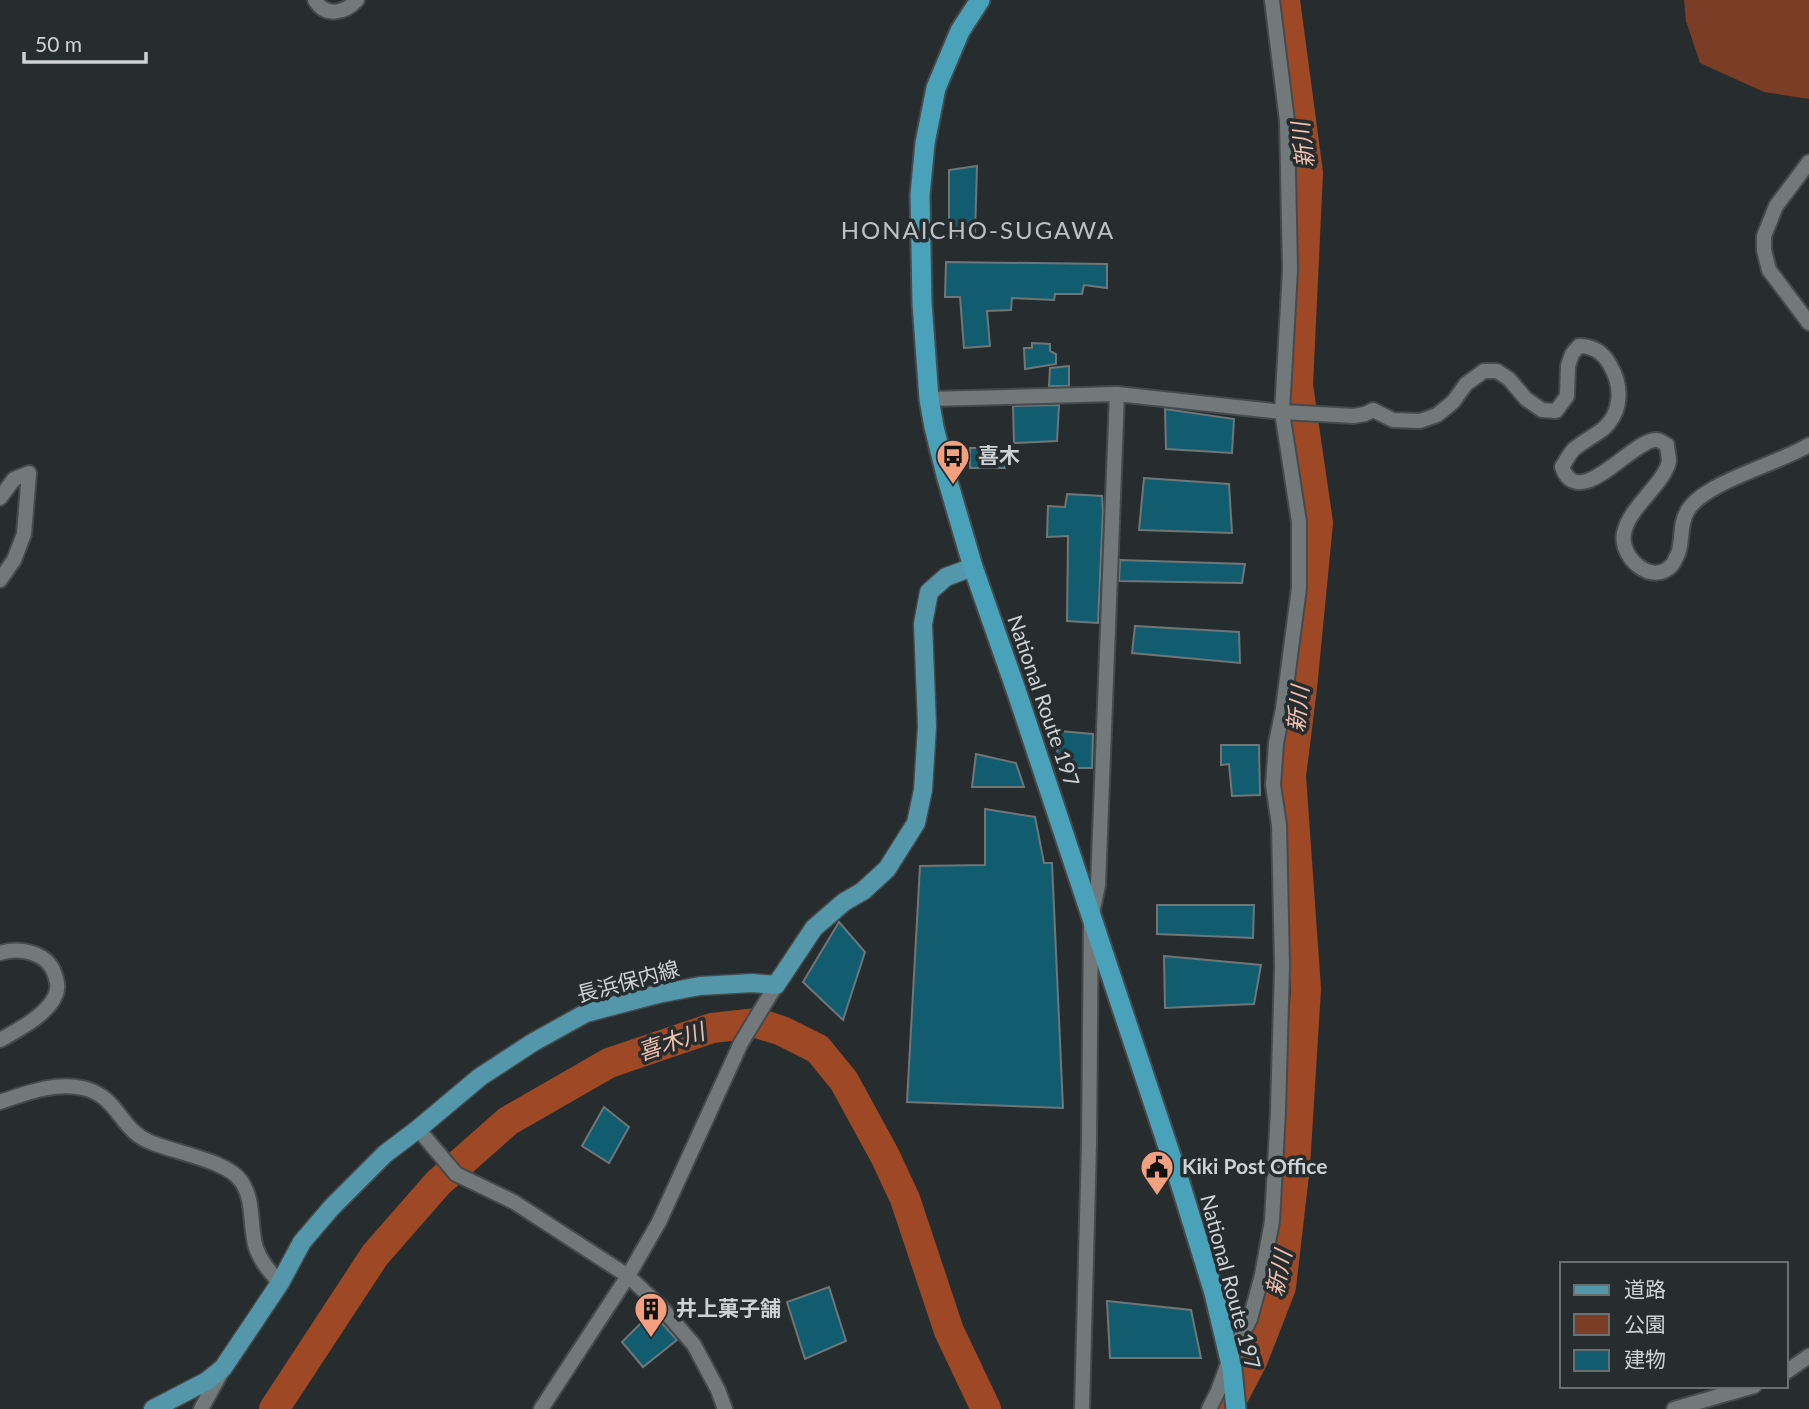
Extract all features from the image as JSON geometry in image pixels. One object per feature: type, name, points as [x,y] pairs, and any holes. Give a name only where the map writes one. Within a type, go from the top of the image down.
[{"type":"highway","name":"National Route 197","points":[[980,0],[960,31],[936,88],[925,143],[920,195],[922,303],[929,399],[946,475],[973,567],[1181,1186],[1214,1293],[1231,1364],[1236,1409]]},
{"type":"main road","points":[[774,990],[814,929],[887,869],[916,823],[923,790],[926,739],[923,624],[929,592],[946,577],[973,567]]},
{"type":"main road","name":"長浜保内線","points":[[153,1409],[207,1381],[223,1368],[280,1283],[302,1242],[332,1208],[385,1154],[421,1132],[480,1077],[532,1043],[586,1013],[700,986],[752,983],[774,990]]},
{"type":"street","points":[[315,0],[320,8],[331,12],[342,11],[357,0]]},
{"type":"street","points":[[1209,1409],[1250,1319],[1262,1275],[1272,1221],[1278,1111],[1282,967],[1279,825],[1273,785],[1276,743],[1297,601],[1299,522],[1282,412],[1290,270],[1287,134],[1272,0]]},
{"type":"street","points":[[1809,162],[1776,206],[1764,236],[1769,270],[1809,323]]},
{"type":"street","points":[[929,399],[1117,394],[1282,412],[1354,416],[1373,410],[1393,420],[1420,421],[1437,415],[1466,384],[1483,371],[1497,371],[1509,379],[1526,399],[1542,410],[1556,411],[1567,396],[1567,366],[1572,354],[1579,346],[1588,346],[1598,350],[1610,364],[1619,387],[1619,402],[1604,428],[1572,451],[1562,467],[1570,479],[1577,482],[1586,481],[1609,470],[1644,443],[1656,440],[1667,445],[1669,461],[1662,475],[1633,512],[1624,533],[1624,542],[1635,565],[1648,572],[1659,573],[1672,565],[1679,550],[1681,527],[1695,499],[1711,489],[1794,454],[1809,444]]},
{"type":"street","points":[[1082,1409],[1089,1143],[1091,919],[1098,886],[1117,394]]},
{"type":"street","points":[[0,498],[13,479],[29,473],[24,534],[14,560],[0,580]]},
{"type":"street","points":[[0,953],[19,950],[44,958],[52,967],[58,984],[56,995],[49,1006],[23,1027],[0,1040]]},
{"type":"street","points":[[541,1409],[628,1276],[659,1222],[741,1043],[774,990]]},
{"type":"street","points":[[0,1102],[38,1089],[67,1086],[84,1088],[98,1093],[112,1104],[134,1132],[147,1141],[214,1163],[233,1173],[240,1179],[250,1198],[255,1245],[261,1259],[280,1283]]},
{"type":"street","points":[[421,1132],[456,1174],[514,1202],[628,1276],[662,1308],[694,1345],[725,1409]]},
{"type":"street","points":[[1788,1371],[1809,1356]]},
{"type":"street","points":[[201,1409],[223,1368]]},
{"type":"street","points":[[1674,1409],[1747,1388]]},
{"type":"green space","points":[[1684,0],[1809,0],[1809,99],[1764,92],[1700,63],[1686,21]]},
{"type":"building","points":[[977,166],[975,235],[949,236],[949,170]]},
{"type":"building","points":[[946,262],[1107,264],[1107,288],[1084,285],[1082,294],[1055,294],[1054,300],[1012,298],[1011,310],[987,311],[990,346],[964,348],[960,297],[945,297]]},
{"type":"building","points":[[1032,343],[1050,344],[1050,351],[1056,354],[1056,364],[1025,369],[1024,348],[1032,348]]},
{"type":"building","points":[[1069,366],[1069,386],[1049,386],[1050,368]]},
{"type":"building","points":[[1059,405],[1057,441],[1014,443],[1013,406]]},
{"type":"building","points":[[1165,409],[1234,419],[1232,453],[1166,449]]},
{"type":"building","points":[[970,448],[1007,448],[1005,468],[970,468]]},
{"type":"building","points":[[1144,478],[1229,484],[1232,533],[1139,530]]},
{"type":"building","points":[[1067,494],[1102,496],[1098,623],[1067,621],[1068,536],[1047,537],[1048,506],[1065,507]]},
{"type":"building","points":[[1120,560],[1245,564],[1242,583],[1119,581]]},
{"type":"building","points":[[1135,626],[1239,632],[1240,663],[1132,653]]},
{"type":"building","points":[[1059,731],[1093,734],[1092,768],[1056,768]]},
{"type":"building","points":[[1221,745],[1259,745],[1260,795],[1232,796],[1229,764],[1221,765]]},
{"type":"building","points":[[976,754],[1016,763],[1024,787],[972,787]]},
{"type":"building","points":[[985,809],[1035,817],[1044,863],[1052,863],[1063,1108],[907,1102],[920,866],[985,865]]},
{"type":"building","points":[[1157,905],[1254,905],[1253,938],[1157,934]]},
{"type":"building","points":[[839,922],[865,952],[843,1020],[803,982]]},
{"type":"building","points":[[1164,956],[1261,965],[1254,1004],[1165,1008]]},
{"type":"building","points":[[604,1107],[629,1127],[609,1163],[582,1146]]},
{"type":"building","points":[[829,1287],[846,1341],[805,1359],[787,1302]]},
{"type":"building","points":[[1107,1301],[1191,1310],[1201,1358],[1110,1358]]},
{"type":"building","name":"井上菓子舗","points":[[652,1312],[677,1340],[643,1367],[622,1342]]},
{"type":"waterway","name":"新川","points":[[1227,1409],[1253,1359],[1281,1287],[1295,1166],[1306,989],[1291,776],[1318,523],[1298,385],[1308,173],[1285,0]]},
{"type":"waterway","name":"喜木川","points":[[274,1409],[375,1255],[438,1183],[508,1121],[609,1063],[712,1028],[757,1023],[782,1031],[818,1049],[844,1081],[905,1199],[949,1331],[986,1409]]},
{"type":"place","name":"喜木","points":[[953,486]]},
{"type":"place","name":"Kiki Post Office","points":[[1157,1197]]},
{"type":"place","name":"井上菓子舗","points":[[651,1339]]},
{"type":"district","name":"HONAICHO-SUGAWA","points":[[978,231]]}]
